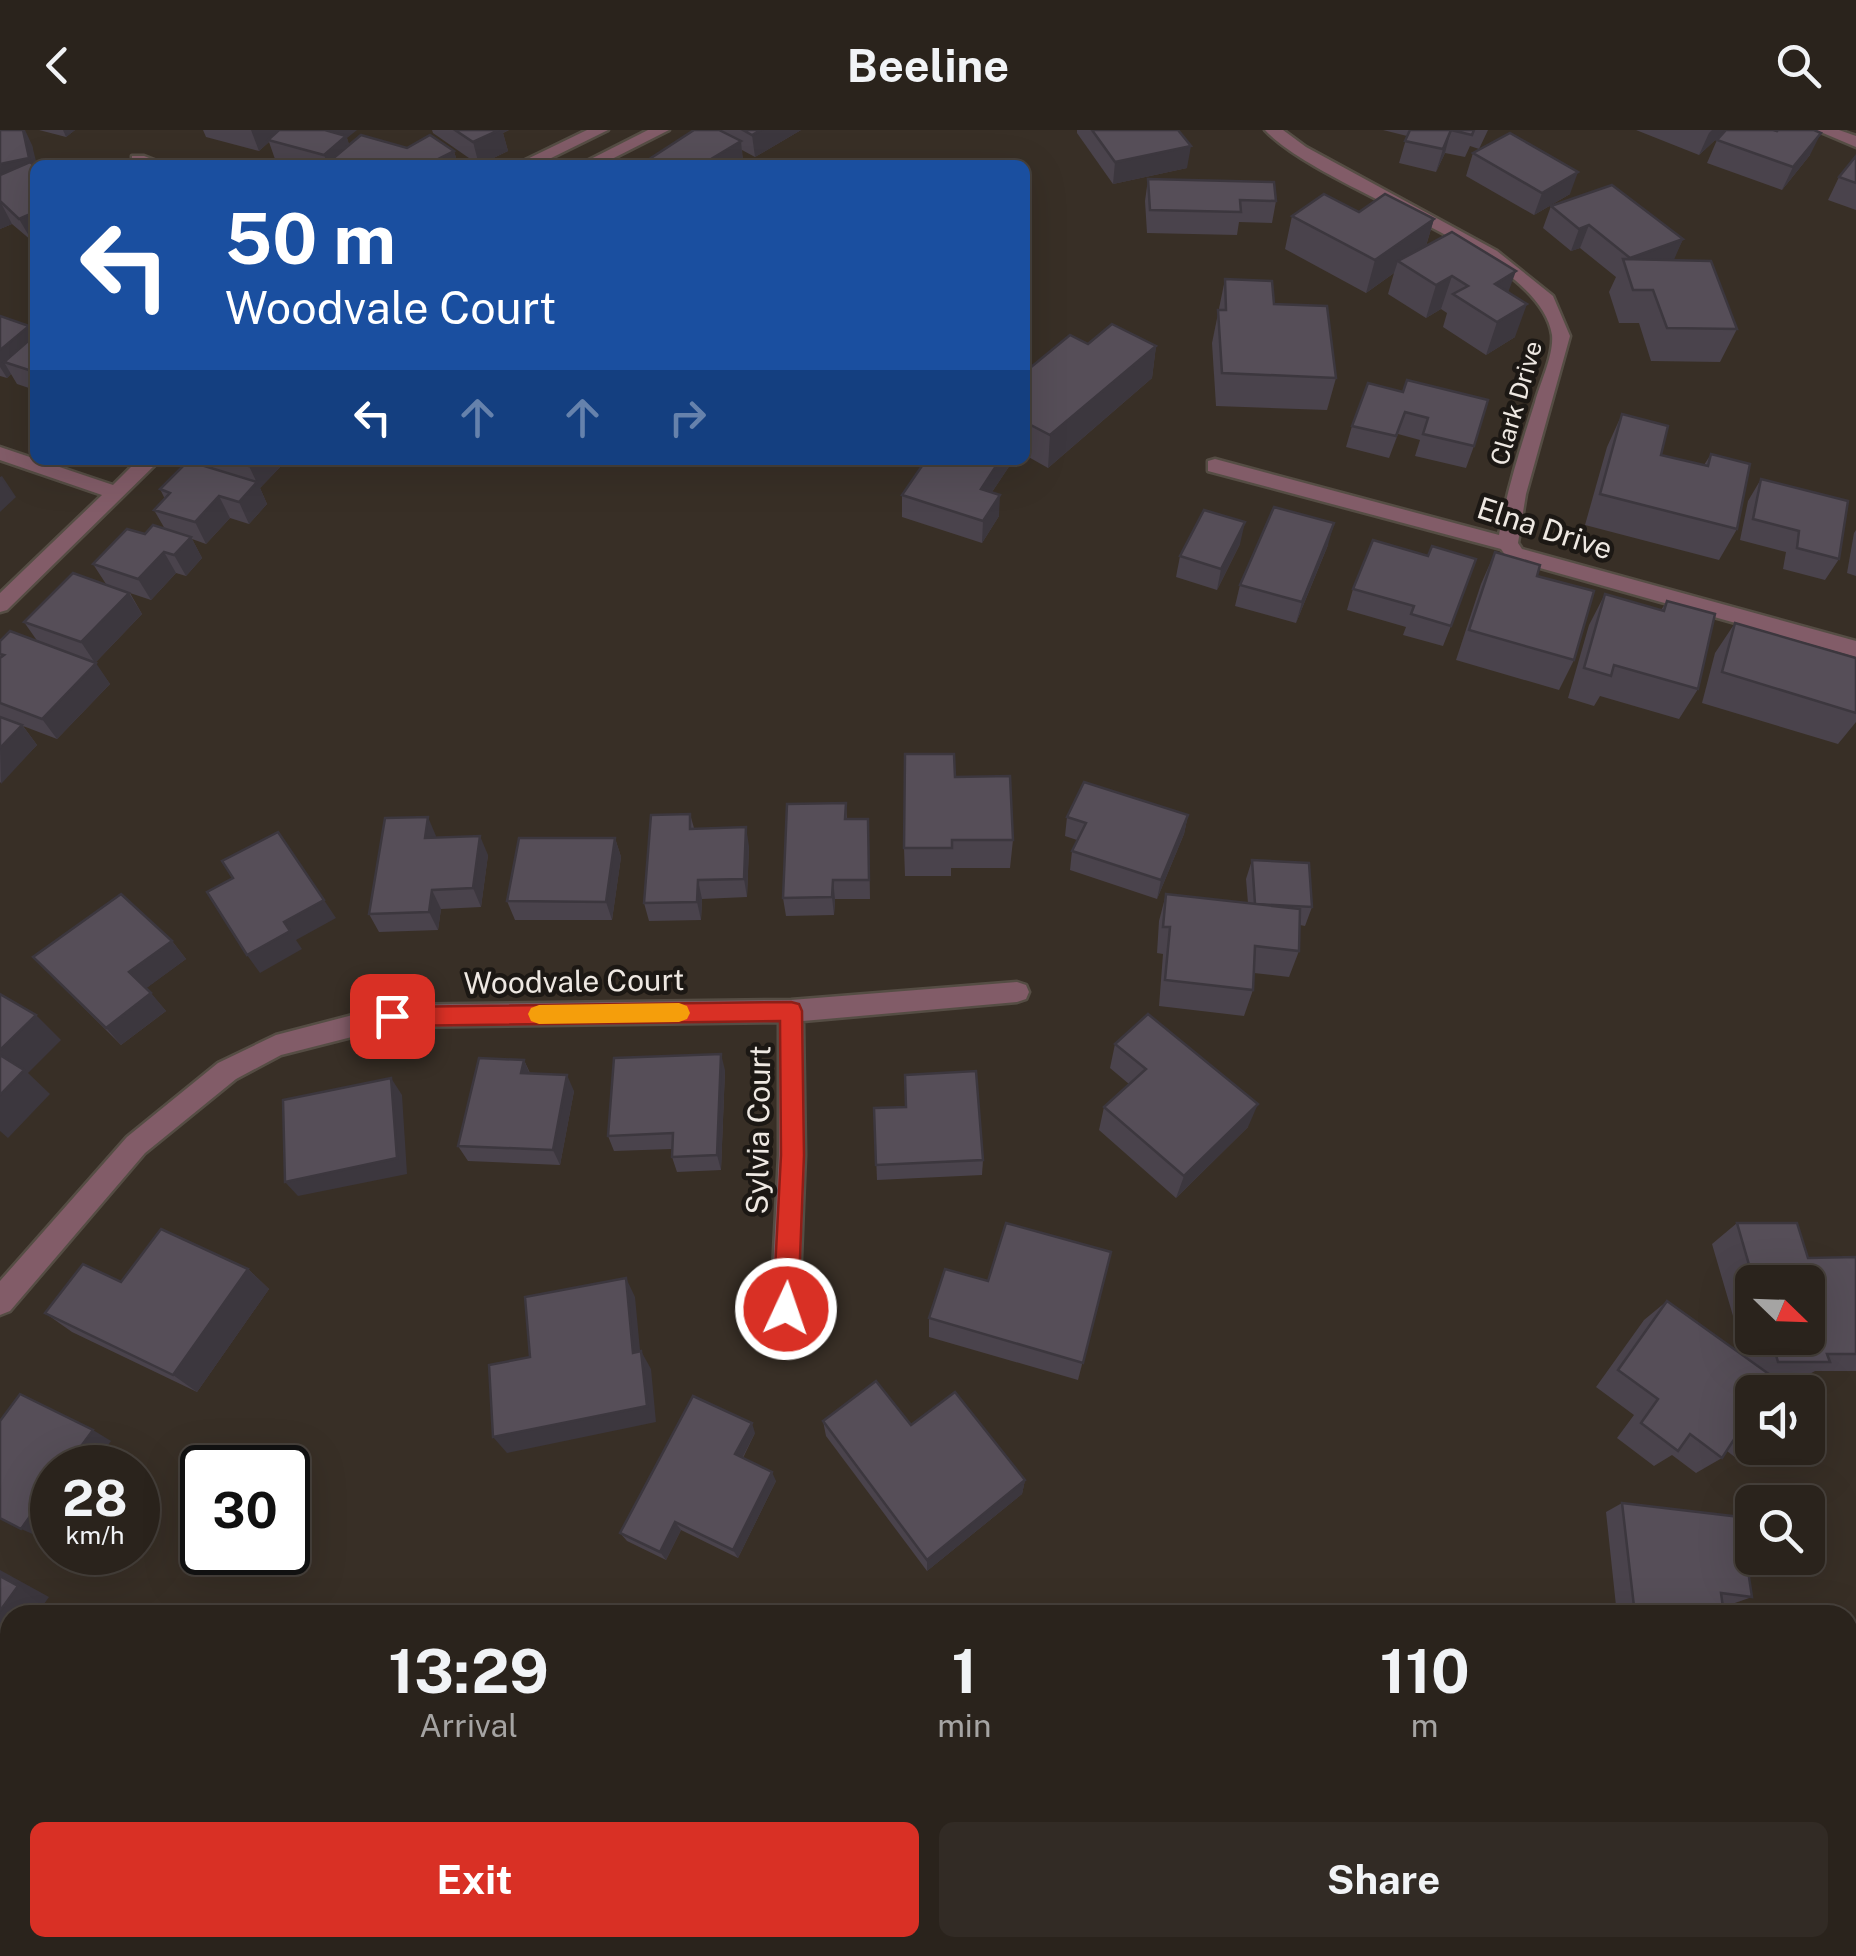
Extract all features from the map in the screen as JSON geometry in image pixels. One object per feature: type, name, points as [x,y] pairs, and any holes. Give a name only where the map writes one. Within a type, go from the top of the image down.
[{"type":"street","points":[[533,160],[600,130]]},
{"type":"street","points":[[598,160],[661,130]]},
{"type":"street","name":"Clark Drive","points":[[1273,130],[1300,150],[1490,255],[1544,296],[1560,336],[1556,362],[1516,494],[1508,544]]},
{"type":"street","points":[[1824,130],[1856,142]]},
{"type":"street","points":[[138,158],[144,160]]},
{"type":"street","points":[[0,452],[30,463]]},
{"type":"street","points":[[37,465],[116,493]]},
{"type":"street","points":[[0,605],[145,465]]},
{"type":"street","name":"Elna Drive","points":[[1215,466],[1508,544],[1515,554],[1856,649]]},
{"type":"street","name":"Woodvale Court","points":[[0,1302],[136,1145],[227,1071],[276,1046],[392,1016],[791,1011],[1017,992]]},
{"type":"street","name":"Sylvia Court","points":[[786,1309],[792,1155],[791,1011]]},
{"type":"building","points":[[0,130],[23,130],[29,158],[0,164]]},
{"type":"building","points":[[279,130],[325,130],[346,136],[324,155],[268,140]]},
{"type":"building","points":[[455,130],[499,130],[473,142]]},
{"type":"building","points":[[694,130],[719,130],[741,141],[709,160],[648,160]]},
{"type":"building","points":[[1092,130],[1178,130],[1191,146],[1115,162]]},
{"type":"building","points":[[1410,130],[1451,130],[1443,149],[1405,141]]},
{"type":"building","points":[[1726,130],[1821,133],[1793,167],[1717,140]]},
{"type":"building","points":[[1510,133],[1578,172],[1542,193],[1473,153]]},
{"type":"building","points":[[361,135],[407,148],[430,135],[454,151],[436,160],[331,160]]},
{"type":"building","points":[[1856,156],[1856,183],[1839,177]]},
{"type":"building","points":[[30,162],[30,214],[19,219],[0,201],[0,175]]},
{"type":"building","points":[[1148,179],[1274,182],[1276,201],[1240,200],[1241,212],[1150,210]]},
{"type":"building","points":[[1612,185],[1683,239],[1630,258],[1589,225],[1579,229],[1551,206]]},
{"type":"building","points":[[1324,194],[1359,212],[1385,194],[1434,219],[1375,260],[1292,216]]},
{"type":"building","points":[[1452,232],[1516,271],[1495,284],[1527,304],[1497,322],[1453,294],[1468,286],[1452,276],[1436,285],[1398,261]]},
{"type":"building","points":[[1623,259],[1711,261],[1737,329],[1667,328],[1653,290],[1633,290]]},
{"type":"building","points":[[1225,279],[1272,281],[1274,304],[1327,306],[1336,378],[1222,373],[1218,310],[1226,310]]},
{"type":"building","points":[[0,316],[29,326],[0,350]]},
{"type":"building","points":[[1112,324],[1156,346],[1050,435],[1030,425],[1030,368],[1070,335],[1088,344]]},
{"type":"building","points":[[30,339],[30,370],[4,362]]},
{"type":"building","points":[[1407,380],[1488,400],[1474,446],[1423,434],[1428,418],[1405,412],[1396,436],[1352,426],[1368,383],[1403,392]]},
{"type":"building","points":[[1622,414],[1668,426],[1661,455],[1708,466],[1711,454],[1750,464],[1737,529],[1600,494]]},
{"type":"building","points":[[184,465],[201,465],[257,482],[239,502],[219,496],[195,522],[154,510],[170,493],[160,489]]},
{"type":"building","points":[[923,465],[997,465],[981,489],[1000,495],[983,521],[902,495]]},
{"type":"building","points":[[1761,479],[1848,501],[1839,559],[1797,548],[1799,531],[1753,519]]},
{"type":"building","points":[[1274,507],[1334,523],[1302,602],[1240,585]]},
{"type":"building","points":[[1204,510],[1245,522],[1221,569],[1180,556]]},
{"type":"building","points":[[153,525],[191,537],[174,555],[164,552],[138,579],[93,564],[127,529],[145,534]]},
{"type":"building","points":[[1373,540],[1428,556],[1432,546],[1476,559],[1451,626],[1411,614],[1414,606],[1353,589]]},
{"type":"building","points":[[1495,552],[1540,565],[1537,576],[1594,591],[1574,660],[1469,630]]},
{"type":"building","points":[[73,573],[129,593],[81,642],[24,622]]},
{"type":"building","points":[[1605,594],[1664,611],[1667,601],[1715,614],[1698,689],[1614,665],[1611,676],[1584,668]]},
{"type":"building","points":[[1735,623],[1856,658],[1856,713],[1722,672]]},
{"type":"building","points":[[10,631],[96,663],[42,719],[0,703],[0,658],[4,655],[0,654],[0,641]]},
{"type":"building","points":[[0,717],[22,725],[0,748]]},
{"type":"building","points":[[905,754],[954,754],[955,777],[1010,776],[1013,840],[952,840],[952,848],[904,848]]},
{"type":"building","points":[[1084,782],[1188,815],[1161,880],[1072,851],[1086,823],[1067,817]]},
{"type":"building","points":[[846,803],[845,819],[868,819],[869,880],[833,880],[832,897],[783,898],[787,804]]},
{"type":"building","points":[[690,814],[690,829],[746,827],[744,879],[698,880],[697,902],[644,903],[651,815]]},
{"type":"building","points":[[428,817],[425,838],[480,836],[473,888],[432,890],[429,912],[369,914],[385,818]]},
{"type":"building","points":[[278,832],[324,900],[284,922],[290,931],[247,955],[207,892],[233,878],[222,861]]},
{"type":"building","points":[[519,838],[615,838],[606,902],[507,901]]},
{"type":"building","points":[[1252,860],[1309,863],[1312,907],[1255,904]]},
{"type":"building","points":[[121,894],[172,941],[129,972],[151,993],[106,1028],[33,957]]},
{"type":"building","points":[[1166,894],[1300,909],[1299,951],[1255,946],[1253,990],[1165,980],[1170,927],[1163,927]]},
{"type":"building","points":[[0,994],[36,1015],[0,1050]]},
{"type":"building","points":[[1148,1014],[1258,1104],[1184,1176],[1104,1107],[1146,1069],[1115,1044]]},
{"type":"building","points":[[721,1054],[717,1155],[672,1157],[673,1133],[608,1136],[614,1058]]},
{"type":"building","points":[[0,1055],[24,1070],[0,1095]]},
{"type":"building","points":[[479,1058],[524,1060],[521,1073],[567,1075],[553,1150],[458,1146]]},
{"type":"building","points":[[976,1071],[983,1160],[876,1165],[874,1108],[906,1107],[905,1075]]},
{"type":"building","points":[[391,1078],[397,1158],[285,1182],[283,1100]]},
{"type":"building","points":[[1006,1223],[1111,1252],[1083,1363],[929,1318],[945,1269],[988,1281]]},
{"type":"building","points":[[1737,1223],[1797,1223],[1808,1258],[1856,1257],[1856,1354],[1827,1354],[1830,1362],[1778,1362],[1776,1355],[1825,1355],[1825,1265],[1749,1265]]},
{"type":"building","points":[[161,1229],[248,1269],[173,1375],[45,1313],[83,1264],[121,1282]]},
{"type":"building","points":[[626,1278],[633,1353],[641,1351],[647,1406],[493,1437],[489,1365],[530,1357],[525,1297]]},
{"type":"building","points":[[1667,1301],[1735,1350],[1735,1355],[1742,1355],[1770,1375],[1735,1375],[1735,1438],[1722,1458],[1690,1434],[1678,1451],[1641,1423],[1658,1399],[1618,1370]]},
{"type":"building","points":[[876,1381],[911,1425],[955,1392],[1025,1480],[927,1560],[823,1421]]},
{"type":"building","points":[[20,1394],[93,1430],[82,1445],[30,1445],[30,1516],[21,1529],[0,1518],[0,1421]]},
{"type":"building","points":[[693,1396],[752,1423],[735,1454],[772,1472],[733,1550],[675,1522],[660,1552],[620,1533]]},
{"type":"building","points":[[1622,1503],[1735,1516],[1735,1575],[1749,1575],[1752,1597],[1721,1593],[1723,1605],[1634,1605]]},
{"type":"building","points":[[0,1576],[18,1586],[4,1605],[0,1605]]},
{"type":"slow traffic","points":[[539,1014],[679,1013]]},
{"type":"route","points":[[392,1016],[791,1011],[792,1155],[786,1309]]}]
